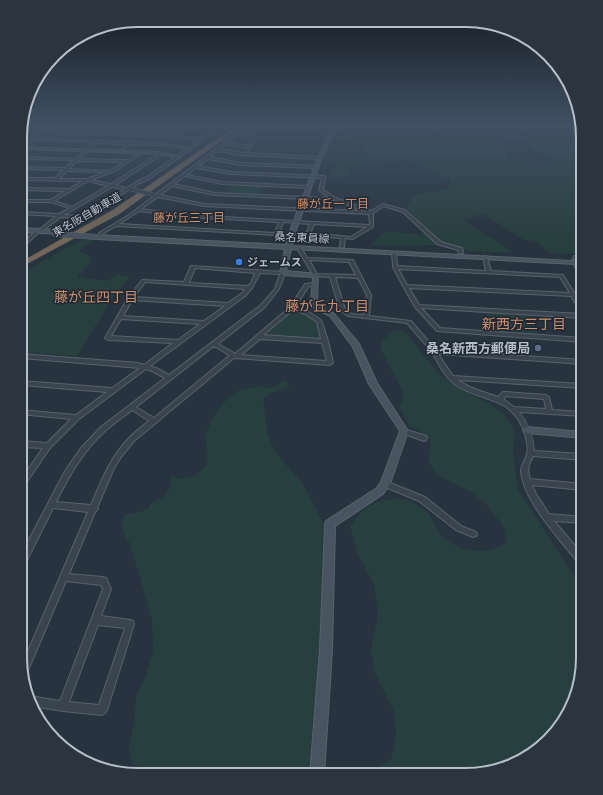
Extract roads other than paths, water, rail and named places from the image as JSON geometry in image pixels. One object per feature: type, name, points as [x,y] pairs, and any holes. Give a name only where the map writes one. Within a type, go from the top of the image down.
[{"type":"highway","name":"東名阪自動車道","points":[[27,258],[111,211],[182,163]]},
{"type":"highway","name":"東名阪自動車道","points":[[27,262],[116,212],[187,163]]},
{"type":"street","points":[[55,180],[73,163]]},
{"type":"street","points":[[51,202],[87,180],[112,171],[126,163]]},
{"type":"street","points":[[27,241],[59,216],[147,163]]},
{"type":"street","points":[[27,213],[83,217],[148,178],[169,163]]},
{"type":"street","points":[[98,235],[137,210],[200,163]]},
{"type":"street","points":[[235,163],[316,167]]},
{"type":"street","points":[[27,552],[67,473],[80,454],[103,429],[268,301],[279,285],[296,222],[318,163]]},
{"type":"street","points":[[196,166],[235,173],[324,177],[321,189],[335,199],[371,213]]},
{"type":"street","points":[[27,168],[112,171]]},
{"type":"street","points":[[184,175],[222,183],[309,187]]},
{"type":"street","points":[[27,179],[87,180],[204,205],[371,213],[383,205],[404,211],[439,243],[460,249],[461,254]]},
{"type":"street","points":[[172,185],[215,194],[335,199]]},
{"type":"street","points":[[27,189],[70,190]]},
{"type":"street","points":[[27,201],[51,202],[73,208]]},
{"type":"street","points":[[137,210],[184,216],[372,226]]},
{"type":"street","points":[[371,213],[372,226]]},
{"type":"street","points":[[114,225],[277,234],[281,221]]},
{"type":"street","points":[[312,223],[308,234],[310,236],[352,238],[372,226]]},
{"type":"street","name":"桑名東員線","points":[[27,231],[239,242],[394,253],[576,262]]},
{"type":"street","name":"桑名東員線","points":[[98,235],[289,245]]},
{"type":"street","points":[[341,261],[343,237]]},
{"type":"street","name":"桑名東員線","points":[[342,249],[531,257],[576,261]]},
{"type":"street","points":[[300,250],[316,280],[314,302],[317,308],[332,314],[356,346],[373,384],[404,431],[424,438]]},
{"type":"street","points":[[394,253],[395,267],[405,286],[417,306],[439,330],[576,340]]},
{"type":"street","points":[[486,258],[489,272]]},
{"type":"street","points":[[306,259],[351,261],[369,295],[366,317]]},
{"type":"street","points":[[395,267],[561,276],[576,301]]},
{"type":"street","points":[[186,284],[193,268],[283,273],[316,280]]},
{"type":"street","points":[[27,473],[48,446],[77,417],[250,288],[258,271]]},
{"type":"street","points":[[27,663],[116,459],[132,439],[232,357],[260,337],[292,308],[307,285],[316,280],[332,276],[360,277]]},
{"type":"street","points":[[332,276],[343,310],[350,315],[409,322],[434,352],[451,378],[466,388],[500,399],[513,409],[525,424],[527,430],[531,453],[526,460],[525,469],[528,482],[538,505],[546,517],[576,552]]},
{"type":"street","points":[[178,342],[108,338],[130,298],[144,281],[250,288]]},
{"type":"street","points":[[405,286],[572,295]]},
{"type":"street","points":[[130,298],[230,304]]},
{"type":"street","points":[[417,306],[576,316]]},
{"type":"street","points":[[214,344],[234,356],[330,363],[320,321],[307,313],[292,308]]},
{"type":"street","points":[[119,317],[205,323]]},
{"type":"street","points":[[260,337],[325,341]]},
{"type":"street","points":[[434,352],[576,362]]},
{"type":"street","points":[[27,356],[120,363],[145,367],[170,378]]},
{"type":"street","points":[[451,378],[576,386]]},
{"type":"street","points":[[27,384],[112,390]]},
{"type":"street","points":[[500,399],[505,394],[546,398],[550,412]]},
{"type":"street","points":[[132,407],[154,421]]},
{"type":"street","points":[[513,409],[576,414]]},
{"type":"street","points":[[27,413],[77,417]]},
{"type":"street","points":[[527,430],[576,434]]},
{"type":"street","points":[[317,768],[328,619],[330,524],[380,491],[404,431]]},
{"type":"street","points":[[27,444],[48,446]]},
{"type":"street","points":[[531,453],[576,456]]},
{"type":"street","points":[[528,482],[576,486]]},
{"type":"street","points":[[384,484],[422,499],[463,532],[473,534]]},
{"type":"street","points":[[51,505],[94,509]]},
{"type":"street","points":[[546,517],[576,519]]},
{"type":"street","points":[[63,706],[107,589],[103,581],[65,577]]},
{"type":"street","points":[[36,702],[102,710],[130,624],[95,620]]},
{"type":"place","name":"ジェームス","points":[[239,262]]},
{"type":"place","name":"桑名新西方郵便局","points":[[538,348]]},
{"type":"district","name":"藤が丘一丁目","points":[[333,204]]},
{"type":"district","name":"藤が丘三丁目","points":[[189,218]]},
{"type":"district","name":"藤が丘四丁目","points":[[96,297]]},
{"type":"district","name":"藤が丘九丁目","points":[[327,306]]},
{"type":"district","name":"新西方三丁目","points":[[524,324]]}]
